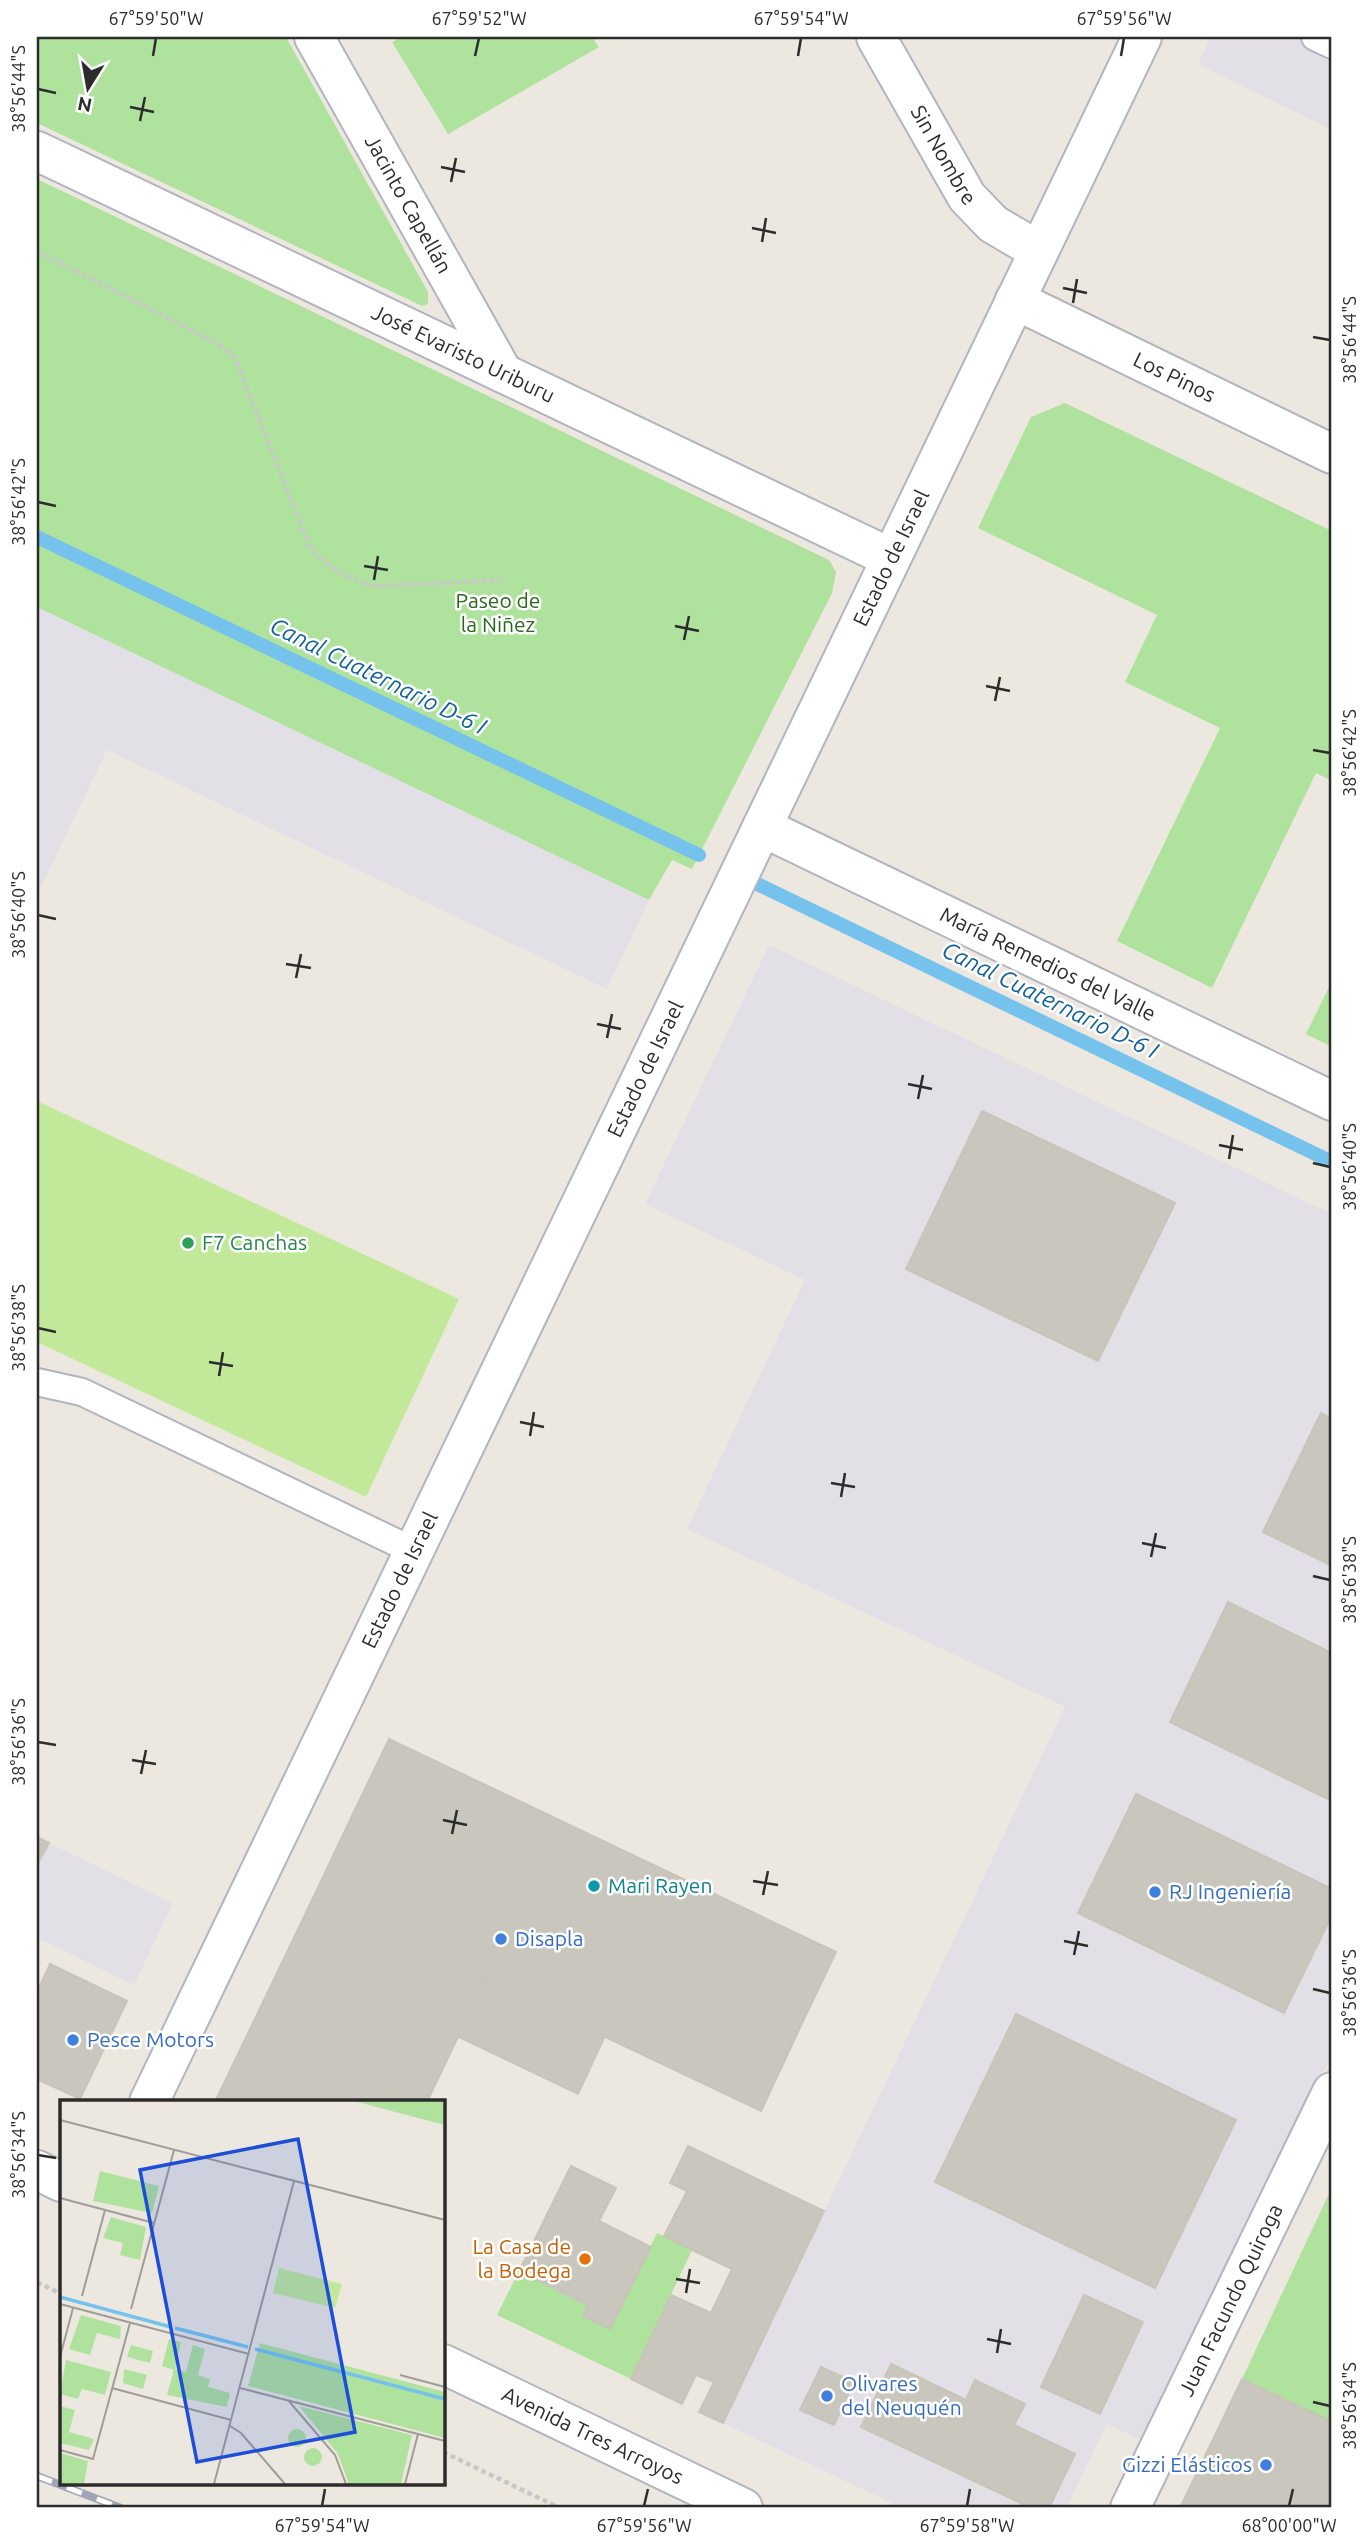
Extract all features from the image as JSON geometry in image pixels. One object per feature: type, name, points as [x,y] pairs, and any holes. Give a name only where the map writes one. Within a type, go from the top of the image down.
[{"type":"street","name":"Jacinto Capellán","points":[[314,37],[503,373]]},
{"type":"street","name":"Sin Nombre","points":[[876,37],[967,197],[993,225],[1039,251]]},
{"type":"street","name":"Estado de Israel","points":[[150,2100],[1142,37]]},
{"type":"street","name":"José Evaristo Uriburu","points":[[37,151],[891,558]]},
{"type":"street","name":"Los Pinos","points":[[1015,300],[1332,454]]},
{"type":"street","name":"María Remedios del Valle","points":[[762,827],[1332,1101]]},
{"type":"street","name":"Juan Facundo Quiroga","points":[[1130,2508],[1332,2092]]},
{"type":"street","points":[[37,2170],[60,2182]]},
{"type":"street","name":"Avenida Tres Arroyos","points":[[444,2364],[743,2508]]},
{"type":"lane","points":[[1315,37],[1332,45]]},
{"type":"lane","points":[[37,1382],[82,1392],[414,1551]]},
{"type":"path","points":[[37,251],[215,342],[235,358],[309,545],[326,563],[360,582],[377,586],[502,580]]},
{"type":"path","points":[[37,2282],[60,2294]]},
{"type":"path","points":[[444,2452],[560,2508]]},
{"type":"shaded area","points":[[1211,37],[1332,37],[1332,130],[1198,64]]},
{"type":"shaded area","points":[[37,607],[649,900],[607,989],[107,750],[37,895]]},
{"type":"shaded area","points":[[769,945],[1332,1214],[1332,2055],[1146,2442],[1107,2424],[1066,2508],[902,2508],[723,2423],[1065,1707],[687,1529],[805,1280],[645,1204]]},
{"type":"shaded area","points":[[49,1843],[173,1903],[134,1985],[37,1938],[37,1866]]},
{"type":"green space","points":[[37,37],[286,37],[428,292],[428,304],[422,306],[37,123]]},
{"type":"green space","points":[[402,37],[592,37],[599,47],[448,134],[392,42]]},
{"type":"green space","name":"Paseo de la Niñez","points":[[37,179],[829,560],[836,572],[832,593],[692,869],[672,860],[649,900],[37,607]]},
{"type":"green space","points":[[1065,403],[1332,531],[1332,781],[1316,773],[1212,988],[1117,941],[1220,728],[1125,682],[1157,615],[978,528],[1031,417]]},
{"type":"green space","points":[[1332,981],[1332,1047],[1306,1034]]},
{"type":"green space","name":"F7 Canchas","points":[[37,1101],[459,1299],[366,1497],[37,1342]]},
{"type":"green space","points":[[1332,2187],[1332,2422],[1242,2379]]},
{"type":"green space","points":[[657,2233],[692,2250],[631,2379],[497,2315],[519,2271],[588,2305],[583,2316],[610,2329]]},
{"type":"building","points":[[982,1111],[1175,1203],[1098,1361],[906,1269]]},
{"type":"building","points":[[1321,1413],[1332,1419],[1332,1566],[1263,1532]]},
{"type":"building","points":[[1228,1602],[1332,1653],[1332,1801],[1170,1722]]},
{"type":"building","name":"Mari Rayen","points":[[389,1739],[836,1952],[798,2032],[350,1820]]},
{"type":"building","points":[[1136,1794],[1332,1889],[1332,1915],[1284,2013],[1078,1913]]},
{"type":"building","name":"Disapla","points":[[350,1820],[798,2032],[761,2111],[313,1898]]},
{"type":"building","points":[[37,1837],[49,1843],[38,1863],[37,1862]]},
{"type":"building","points":[[313,1898],[485,1980],[428,2100],[216,2100]]},
{"type":"building","name":"Pesce Motors","points":[[50,1964],[127,2001],[80,2099],[37,2079],[37,1992]]},
{"type":"building","points":[[485,1980],[605,2036],[578,2094],[459,2037]]},
{"type":"building","points":[[1016,2014],[1236,2120],[1155,2288],[935,2182]]},
{"type":"building","points":[[688,2146],[732,2167],[692,2250],[664,2236],[687,2191],[670,2183]]},
{"type":"building","name":"La Casa de la Bodega","points":[[571,2166],[616,2188],[599,2221],[651,2247],[610,2329],[583,2316],[588,2305],[519,2271]]},
{"type":"building","points":[[732,2167],[824,2211],[723,2423],[699,2412],[714,2382],[696,2375],[682,2404],[631,2379],[671,2295],[711,2313],[732,2269],[692,2250]]},
{"type":"building","points":[[1084,2295],[1143,2322],[1100,2414],[1041,2387]]},
{"type":"building","points":[[891,2364],[966,2400],[975,2380],[1025,2404],[1014,2425],[1075,2454],[1049,2508],[1031,2508],[861,2427]]},
{"type":"building","name":"Olivares del Neuquén","points":[[821,2367],[854,2382],[834,2425],[800,2410]]},
{"type":"building","name":"Gizzi Elásticos","points":[[1242,2379],[1332,2422],[1332,2508],[1180,2508]]},
{"type":"waterway","name":"Canal Cuaternario D-6 I","points":[[37,537],[699,855]]},
{"type":"waterway","name":"Canal Cuaternario D-6 I","points":[[749,880],[1332,1162]]},
{"type":"railway","points":[[37,2476],[60,2485]]},
{"type":"railway","points":[[63,2486],[121,2508]]},
{"type":"place","name":"F7 Canchas","points":[[188,1243]]},
{"type":"place","name":"Mari Rayen","points":[[594,1886]]},
{"type":"place","name":"RJ Ingeniería","points":[[1155,1892]]},
{"type":"place","name":"Disapla","points":[[501,1939]]},
{"type":"place","name":"Pesce Motors","points":[[73,2040]]},
{"type":"place","name":"La Casa de la Bodega","points":[[585,2259]]},
{"type":"place","name":"Olivares del Neuquén","points":[[827,2396]]},
{"type":"place","name":"Gizzi Elásticos","points":[[1266,2465]]}]
